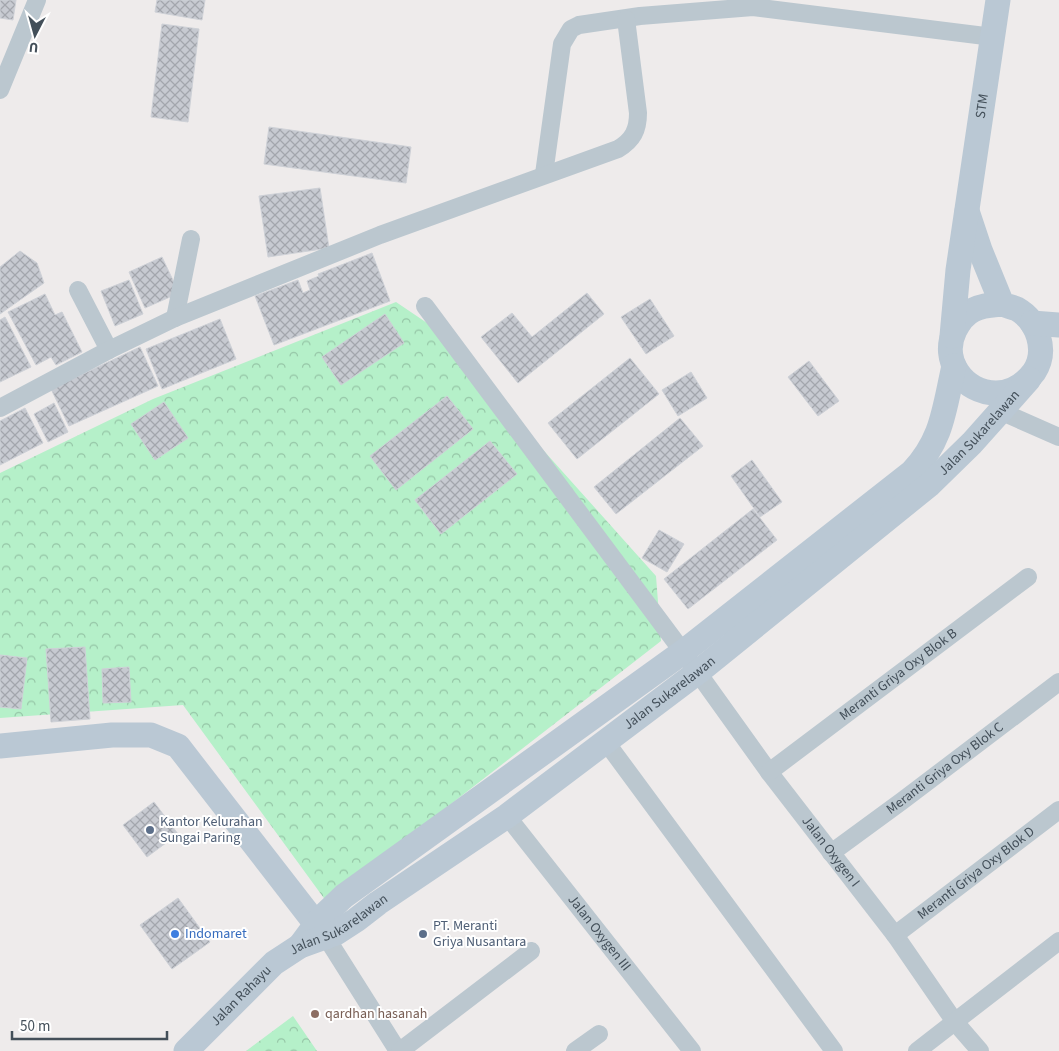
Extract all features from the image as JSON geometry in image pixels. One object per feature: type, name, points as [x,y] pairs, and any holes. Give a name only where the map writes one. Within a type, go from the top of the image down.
[{"type":"main road","name":"STM","points":[[952,336],[958,270],[998,0]]},
{"type":"main road","points":[[967,211],[980,250],[1002,304]]},
{"type":"main road","points":[[1002,304],[1017,310],[1032,323],[1038,333],[1042,363],[1017,388],[1003,393],[988,393],[974,388],[962,379],[954,366],[950,346],[952,336],[959,322],[971,311],[986,305],[1002,304]]},
{"type":"main road","points":[[1032,323],[1059,324]]},
{"type":"main road","name":"Jalan Sukarelawan","points":[[0,746],[122,735],[151,735],[178,746],[322,930],[336,933],[507,816],[698,672],[929,485],[954,462],[1042,363]]},
{"type":"main road","name":"Jalan Sukarelawan","points":[[300,946],[322,930],[344,896],[683,652],[912,472],[924,459],[934,442],[942,422],[954,366]]},
{"type":"main road","name":"Jalan Rahayu","points":[[186,1051],[274,963],[300,946]]},
{"type":"street","points":[[0,90],[37,0]]},
{"type":"street","points":[[544,174],[562,44],[571,29],[579,25],[690,11],[753,7],[993,37]]},
{"type":"street","points":[[0,408],[109,350],[175,318],[380,235],[544,174],[618,149],[627,144],[638,126],[638,112],[626,19]]},
{"type":"street","points":[[175,318],[191,239]]},
{"type":"street","points":[[78,290],[109,350]]},
{"type":"street","name":"Jalan Oxygen I","points":[[425,306],[698,672],[769,772],[894,935],[955,1022],[980,1051]]},
{"type":"street","points":[[1000,411],[1059,438]]},
{"type":"street","name":"Meranti Griya Oxy Blok B","points":[[769,772],[1028,577]]},
{"type":"street","name":"Meranti Griya Oxy Blok C","points":[[831,853],[1059,682]]},
{"type":"street","points":[[606,742],[834,1051]]},
{"type":"street","name":"Meranti Griya Oxy Blok D","points":[[894,935],[1059,810]]},
{"type":"street","name":"Jalan Oxygen III","points":[[507,816],[692,1051]]},
{"type":"street","points":[[322,930],[399,1051],[530,951]]},
{"type":"street","points":[[917,1051],[1059,941]]},
{"type":"street","points":[[575,1051],[599,1034]]},
{"type":"green space","points":[[396,302],[433,327],[656,576],[661,641],[326,901],[183,705],[0,718],[0,473],[153,399]]},
{"type":"green space","points":[[293,1016],[317,1051],[246,1051]]},
{"type":"building","points":[[0,0],[16,0],[13,20],[0,18]]},
{"type":"building","points":[[157,0],[205,0],[202,20],[155,12]]},
{"type":"building","points":[[162,24],[199,29],[188,122],[151,117]]},
{"type":"building","points":[[269,127],[411,147],[406,183],[264,164]]},
{"type":"building","points":[[320,188],[329,248],[268,257],[259,196]]},
{"type":"building","points":[[20,251],[37,263],[44,283],[0,314],[0,267]]},
{"type":"building","points":[[372,253],[390,301],[274,345],[255,296],[298,280],[303,293],[310,290],[307,281],[319,276],[318,274]]},
{"type":"building","points":[[162,257],[179,293],[145,308],[129,272]]},
{"type":"building","points":[[129,280],[143,314],[115,326],[101,291]]},
{"type":"building","points":[[587,293],[604,314],[518,383],[481,337],[512,313],[532,337]]},
{"type":"building","points":[[45,294],[55,315],[62,312],[82,352],[56,365],[51,357],[36,365],[8,312]]},
{"type":"building","points":[[650,299],[674,336],[646,354],[621,317]]},
{"type":"building","points":[[385,314],[404,343],[341,385],[322,357]]},
{"type":"building","points":[[5,317],[31,367],[0,382],[0,320]]},
{"type":"building","points":[[220,319],[236,359],[162,389],[146,349]]},
{"type":"building","points":[[140,347],[158,386],[69,426],[51,389]]},
{"type":"building","points":[[630,358],[659,394],[577,459],[548,423]]},
{"type":"building","points":[[809,361],[839,401],[818,416],[788,377]]},
{"type":"building","points":[[691,372],[707,398],[678,416],[662,390]]},
{"type":"building","points":[[447,396],[473,429],[396,490],[370,456]]},
{"type":"building","points":[[164,402],[188,438],[155,460],[131,424]]},
{"type":"building","points":[[54,403],[68,432],[48,442],[34,414]]},
{"type":"building","points":[[25,408],[43,443],[0,465],[0,421]]},
{"type":"building","points":[[680,418],[703,446],[616,514],[594,487]]},
{"type":"building","points":[[490,441],[517,474],[441,534],[415,500]]},
{"type":"building","points":[[752,460],[782,502],[760,517],[731,476]]},
{"type":"building","points":[[753,509],[777,540],[688,609],[664,579]]},
{"type":"building","points":[[659,530],[684,544],[667,572],[642,558]]},
{"type":"building","points":[[85,647],[90,719],[51,722],[46,649]]},
{"type":"building","points":[[0,655],[27,658],[21,709],[0,707]]},
{"type":"building","points":[[129,667],[131,702],[103,703],[102,669]]},
{"type":"building","name":"Kantor Kelurahan Sungai Paring","points":[[154,802],[178,834],[147,857],[123,825]]},
{"type":"building","name":"Indomaret","points":[[178,898],[210,942],[172,969],[140,925]]},
{"type":"place","name":"Kantor Kelurahan Sungai Paring","points":[[150,830]]},
{"type":"place","name":"Indomaret","points":[[175,934]]},
{"type":"place","name":"PT. Meranti Griya Nusantara","points":[[423,934]]},
{"type":"place","name":"qardhan hasanah","points":[[315,1014]]}]
